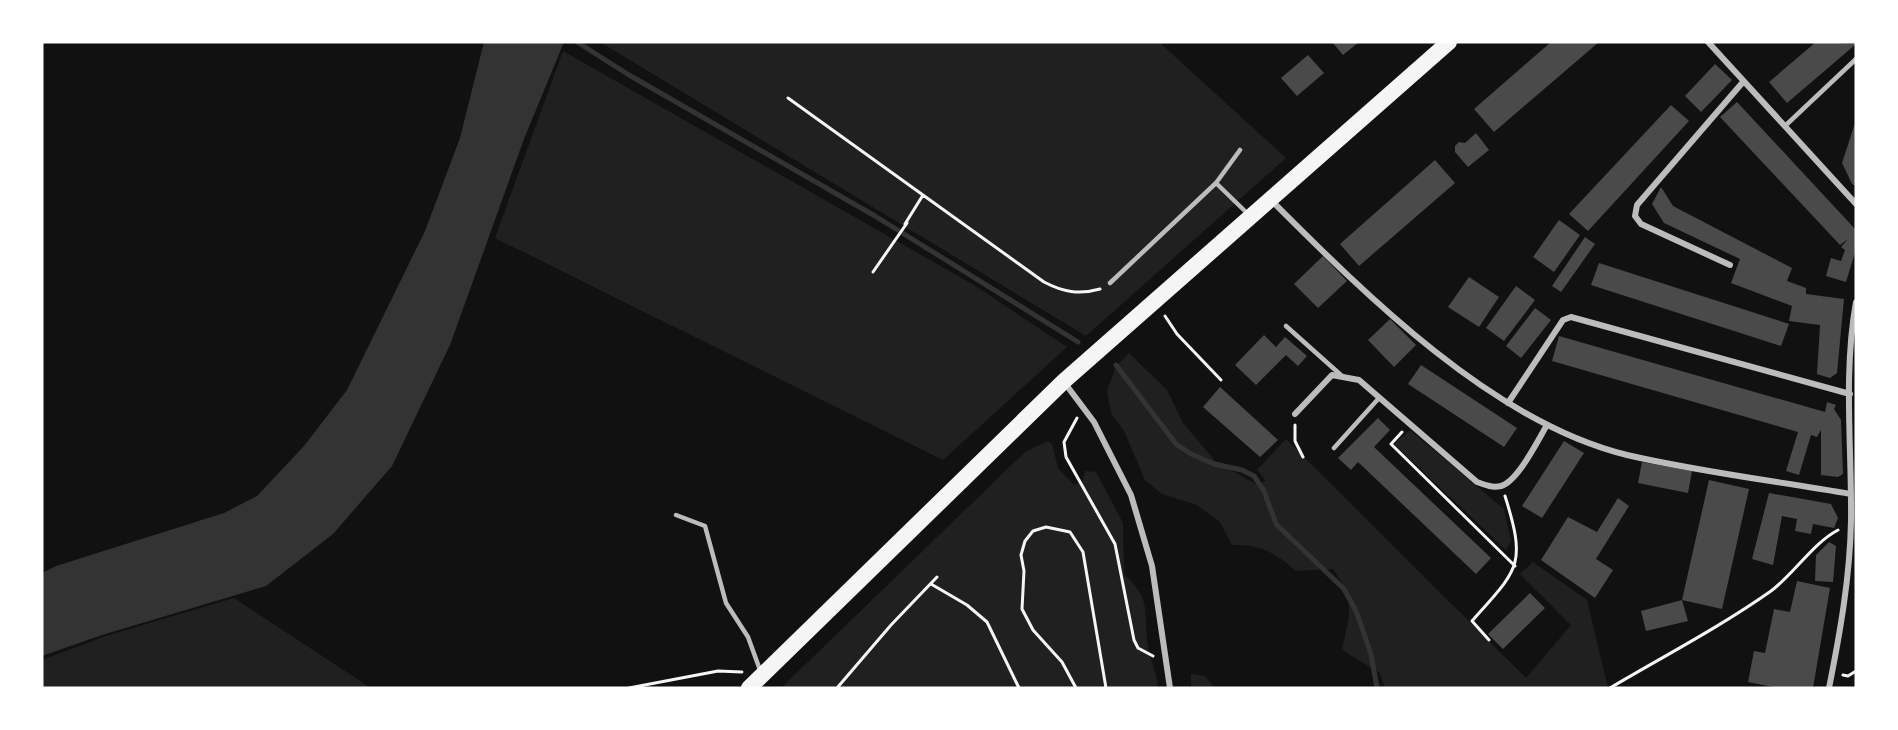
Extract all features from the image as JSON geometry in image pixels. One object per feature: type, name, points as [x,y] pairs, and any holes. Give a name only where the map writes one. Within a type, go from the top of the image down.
[{"type":"highway","points":[[755,682],[1064,381],[1448,42]]},
{"type":"street","points":[[1708,42],[1856,204]]},
{"type":"street","points":[[1730,265],[1641,224],[1635,216],[1637,205],[1743,82]]},
{"type":"street","points":[[1270,200],[1359,289],[1429,346],[1508,403],[1547,425],[1626,455],[1851,494]]},
{"type":"street","points":[[1829,688],[1841,632],[1853,505],[1850,393],[1852,324],[1856,302]]},
{"type":"street","points":[[1508,403],[1563,320],[1571,317],[1850,393]]},
{"type":"street","points":[[1295,414],[1332,375],[1359,380],[1477,482],[1490,487],[1502,486],[1512,479],[1547,425]]},
{"type":"street","points":[[1064,381],[1094,422],[1131,495],[1152,566],[1170,688]]},
{"type":"lane","points":[[1785,126],[1856,60]]},
{"type":"lane","points":[[1110,283],[1216,183],[1240,150]]},
{"type":"lane","points":[[1216,183],[1251,217]]},
{"type":"lane","points":[[1286,326],[1344,377]]},
{"type":"lane","points":[[1334,448],[1379,398]]},
{"type":"lane","points":[[676,515],[705,526],[726,603],[748,637],[755,682]]},
{"type":"path","points":[[788,98],[1058,289],[1083,293],[1110,283]]},
{"type":"path","points":[[873,272],[923,195]]},
{"type":"path","points":[[1153,303],[1177,334],[1221,380]]},
{"type":"path","points":[[1082,408],[1064,442],[1065,457],[1115,544],[1134,640],[1144,652],[1167,663]]},
{"type":"path","points":[[1295,414],[1295,441],[1303,457]]},
{"type":"path","points":[[1409,423],[1391,444],[1515,566]]},
{"type":"path","points":[[1489,640],[1472,621],[1508,579],[1515,566],[1515,530],[1502,486]]},
{"type":"path","points":[[1610,688],[1748,608],[1781,583],[1828,536],[1851,524]]},
{"type":"path","points":[[1076,688],[1062,662],[1033,630],[1022,609],[1022,549],[1033,531],[1046,526],[1070,532],[1083,552],[1106,688]]},
{"type":"path","points":[[837,688],[891,625],[937,577]]},
{"type":"path","points":[[931,584],[967,605],[987,622],[1019,688]]},
{"type":"path","points":[[629,688],[717,671],[740,670],[755,682]]},
{"type":"shaded area","points":[[484,42],[564,42],[524,139],[450,345],[392,466],[333,534],[266,586],[102,635],[42,656],[42,573],[56,566],[224,513],[257,496],[304,446],[347,390],[425,231],[460,138]]},
{"type":"shaded area","points":[[600,42],[1159,42],[1286,158],[1086,336]]},
{"type":"shaded area","points":[[563,51],[974,285],[1067,347],[943,460],[495,238]]},
{"type":"shaded area","points":[[1129,353],[1167,390],[1183,423],[1216,462],[1256,484],[1266,481],[1257,470],[1286,439],[1526,678],[1571,625],[1520,574],[1533,562],[1587,600],[1608,688],[1385,688],[1380,673],[1342,650],[1349,617],[1349,594],[1333,569],[1296,571],[1282,559],[1267,551],[1251,546],[1232,545],[1220,522],[1197,505],[1162,494],[1145,480],[1124,431],[1111,413],[1107,391],[1116,367]]},
{"type":"shaded area","points":[[1410,430],[1504,509],[1511,541],[1506,550],[1394,444]]},
{"type":"shaded area","points":[[1048,441],[1052,444],[1058,468],[1074,485],[1083,481],[1085,471],[1096,472],[1123,523],[1124,574],[1133,583],[1143,600],[1148,647],[1158,688],[781,688],[1025,452]]},
{"type":"shaded area","points":[[234,598],[371,688],[42,688],[42,660],[106,636]]},
{"type":"shaded area","points":[[1191,674],[1205,676],[1215,688],[1191,688]]},
{"type":"building","points":[[1332,42],[1359,42],[1343,55]]},
{"type":"building","points":[[1551,42],[1599,42],[1494,132],[1474,109]]},
{"type":"building","points":[[1816,42],[1856,44],[1787,103],[1769,82]]},
{"type":"building","points":[[1308,55],[1324,73],[1297,96],[1281,78]]},
{"type":"building","points":[[1715,64],[1732,80],[1701,112],[1685,96]]},
{"type":"building","points":[[1737,102],[1856,230],[1856,249],[1846,282],[1826,276],[1831,258],[1841,261],[1845,250],[1841,247],[1848,239],[1840,245],[1720,117]]},
{"type":"building","points":[[1671,105],[1689,121],[1588,231],[1569,214]]},
{"type":"building","points":[[1856,120],[1856,186],[1852,184],[1842,163]]},
{"type":"building","points":[[1476,133],[1489,150],[1468,167],[1455,152],[1455,146],[1459,142],[1465,143]]},
{"type":"building","points":[[1435,160],[1455,183],[1359,266],[1340,244]]},
{"type":"building","points":[[1661,187],[1673,206],[1792,268],[1787,281],[1806,288],[1806,294],[1844,299],[1837,373],[1830,378],[1817,374],[1820,325],[1789,321],[1792,306],[1731,283],[1740,259],[1664,223],[1652,204]]},
{"type":"building","points":[[1559,220],[1580,235],[1554,272],[1533,257]]},
{"type":"building","points":[[1585,237],[1595,244],[1561,292],[1552,286]]},
{"type":"building","points":[[1323,256],[1347,281],[1318,308],[1294,284]]},
{"type":"building","points":[[1599,263],[1789,324],[1781,346],[1591,285]]},
{"type":"building","points":[[1469,277],[1499,297],[1479,327],[1448,307]]},
{"type":"building","points":[[1516,286],[1535,300],[1504,341],[1486,328]]},
{"type":"building","points":[[1535,308],[1551,320],[1521,358],[1506,346]]},
{"type":"building","points":[[1390,319],[1416,345],[1394,367],[1368,340]]},
{"type":"building","points":[[1264,335],[1276,347],[1285,337],[1307,356],[1298,366],[1286,355],[1256,385],[1235,365]]},
{"type":"building","points":[[1559,336],[1825,412],[1827,402],[1836,405],[1834,409],[1841,420],[1843,474],[1838,477],[1821,475],[1821,430],[1817,437],[1811,435],[1799,475],[1786,471],[1798,432],[1552,361]]},
{"type":"building","points":[[1421,365],[1517,428],[1504,447],[1408,384]]},
{"type":"building","points":[[1220,387],[1278,440],[1260,457],[1203,407]]},
{"type":"building","points":[[1378,418],[1390,430],[1374,447],[1491,558],[1476,574],[1358,462],[1351,470],[1338,458]]},
{"type":"building","points":[[1564,441],[1584,453],[1542,518],[1522,506]]},
{"type":"building","points":[[1642,462],[1692,471],[1688,493],[1638,483]]},
{"type":"building","points":[[1709,480],[1749,489],[1722,609],[1682,600]]},
{"type":"building","points":[[1769,493],[1831,504],[1838,518],[1834,528],[1813,524],[1811,534],[1795,531],[1797,519],[1782,516],[1773,565],[1752,559]]},
{"type":"building","points":[[1618,498],[1629,506],[1596,559],[1613,570],[1595,598],[1541,560],[1568,517],[1597,532]]},
{"type":"building","points":[[1829,542],[1836,546],[1833,582],[1815,581],[1816,555]]},
{"type":"building","points":[[1797,581],[1830,588],[1813,688],[1778,688],[1748,682],[1754,651],[1765,653],[1774,609],[1790,612]]},
{"type":"building","points":[[1530,593],[1545,608],[1503,649],[1488,634]]},
{"type":"building","points":[[1682,600],[1688,621],[1646,631],[1641,611]]},
{"type":"waterway","points":[[577,42],[629,75],[875,216],[1078,342]]},
{"type":"waterway","points":[[1116,365],[1176,444],[1191,454],[1214,464],[1242,470],[1254,476],[1264,491],[1276,524],[1344,589],[1356,611],[1371,654],[1377,688]]}]
